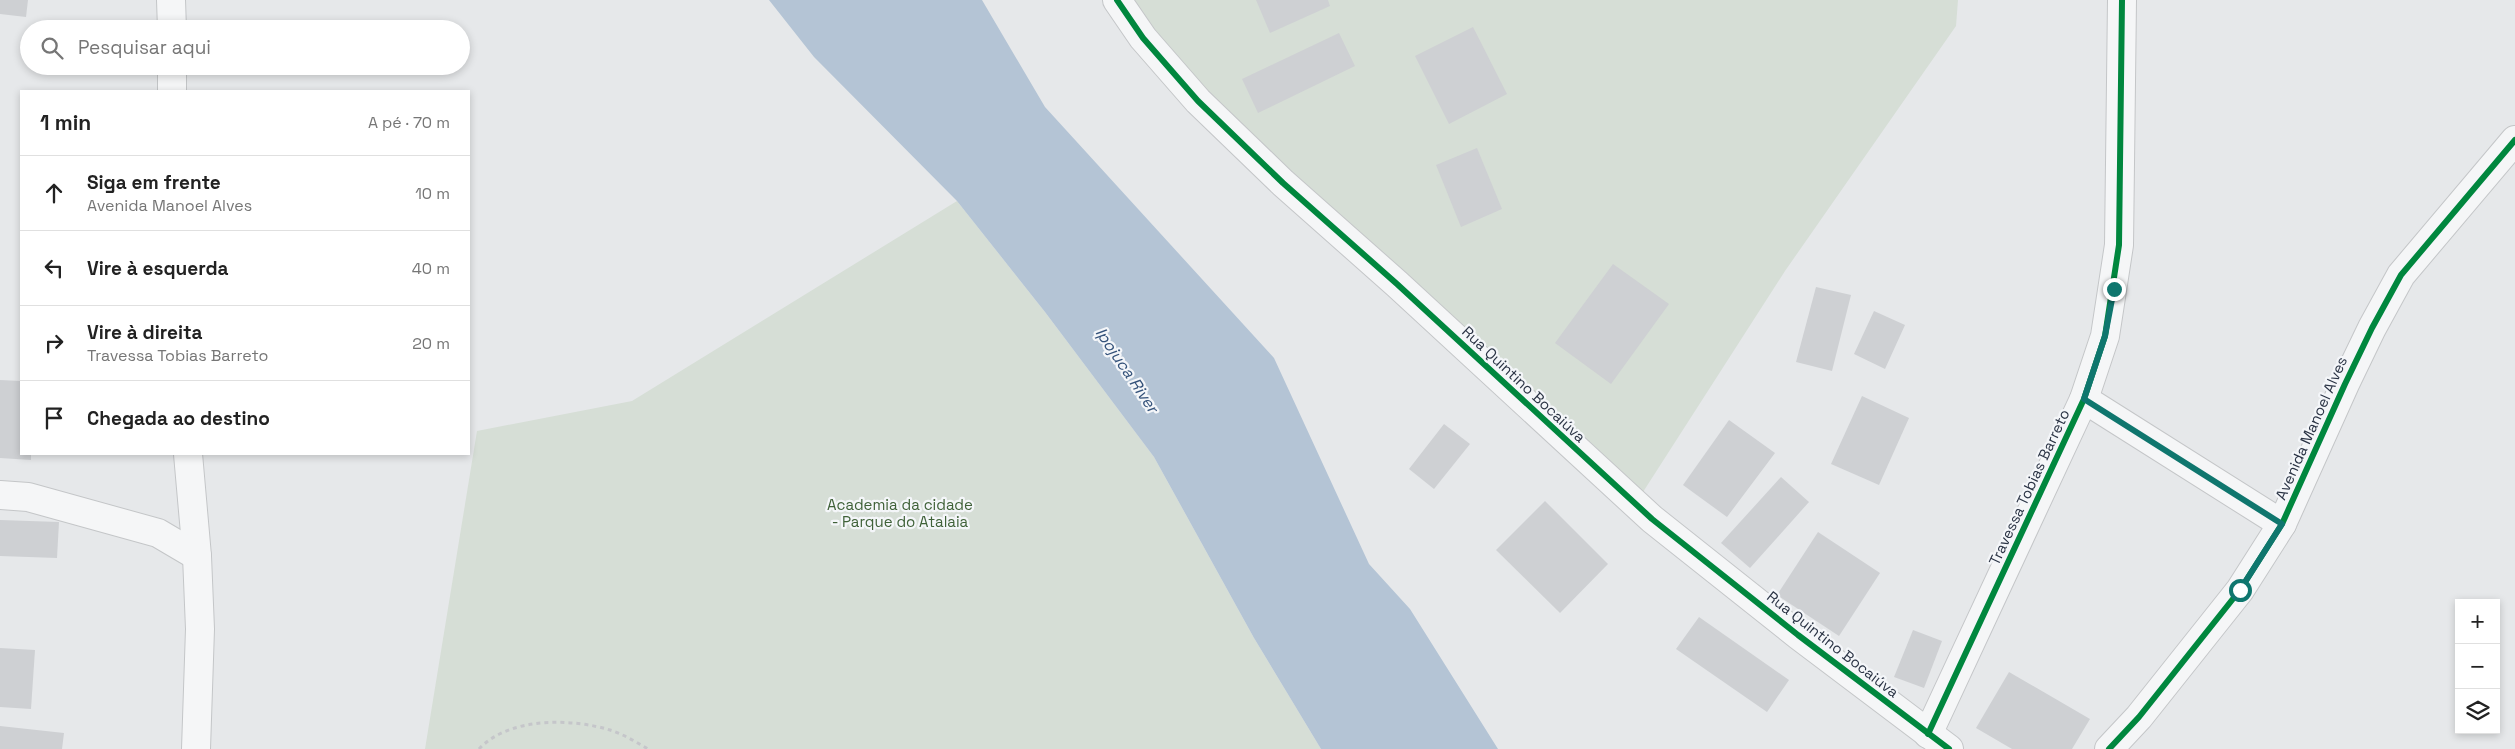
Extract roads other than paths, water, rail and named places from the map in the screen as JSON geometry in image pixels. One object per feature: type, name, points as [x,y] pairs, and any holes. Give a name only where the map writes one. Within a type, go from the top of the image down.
[{"type":"street","points":[[172,0],[172,20]]},
{"type":"street","name":"Rua Quintino Bocaiúva","points":[[1117,0],[1143,38],[1205,108],[1283,183],[1397,284],[1652,519],[1939,741]]},
{"type":"street","name":"Travessa Tobias Barreto","points":[[1939,741],[2084,399],[2105,336],[2114,289],[2119,245],[2122,0]]},
{"type":"street","points":[[172,75],[172,90]]},
{"type":"street","name":"Avenida Manoel Alves","points":[[2108,749],[2139,717],[2240,590],[2282,524],[2360,352],[2401,275],[2515,140]]},
{"type":"street","points":[[2084,399],[2282,524]]},
{"type":"street","points":[[188,455],[197,556],[200,629],[196,749]]},
{"type":"street","points":[[0,496],[28,497],[158,533],[197,556]]},
{"type":"water","name":"Ipojuca River","points":[[769,0],[982,0],[1045,107],[1274,358],[1369,564],[1410,609],[1498,749],[1321,749],[1254,638],[1154,457],[1045,312],[957,201],[814,57]]},
{"type":"park label","name":"Academia da cidade - Parque do Atalaia","points":[[900,512]]}]
